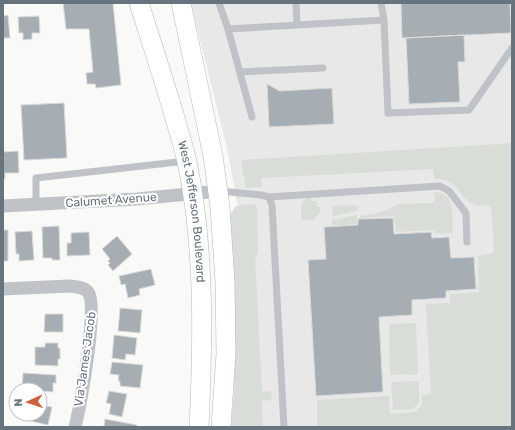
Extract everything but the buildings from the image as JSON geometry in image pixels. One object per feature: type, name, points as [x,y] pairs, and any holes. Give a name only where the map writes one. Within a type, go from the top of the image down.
[{"type":"main road","name":"West Jefferson Boulevard","points":[[139,3],[187,161],[192,193],[198,248],[200,294],[201,376],[199,427]]},
{"type":"main road","name":"West Jefferson Boulevard","points":[[181,3],[219,191],[225,281],[226,354],[221,427]]},
{"type":"street","name":"Calumet Avenue","points":[[3,206],[137,199],[219,191]]},
{"type":"street","name":"Via James Jacob","points":[[3,289],[70,286],[80,287],[88,292],[92,302],[92,313],[87,360],[75,427]]},
{"type":"lane","points":[[219,3],[228,29],[252,117]]},
{"type":"lane","points":[[296,3],[297,25]]},
{"type":"lane","points":[[381,3],[384,20],[388,113],[469,110],[512,48]]},
{"type":"lane","points":[[228,29],[384,20]]},
{"type":"lane","points":[[240,72],[323,68]]},
{"type":"lane","points":[[36,205],[36,178],[187,161]]},
{"type":"lane","points":[[219,191],[269,197],[440,186],[449,191],[466,212],[467,242]]},
{"type":"lane","points":[[269,197],[272,205],[284,427]]},
{"type":"shaded area","points":[[191,3],[512,3],[512,427],[240,427],[239,212],[227,148]]},
{"type":"shaded area","points":[[512,143],[512,427],[317,427],[317,400],[389,396],[390,414],[417,412],[422,404],[422,395],[431,394],[426,304],[450,303],[450,294],[479,292],[478,256],[494,253],[491,205],[478,206],[471,203],[455,185],[443,179],[434,179],[433,169],[261,178],[262,187],[246,188],[241,160]]},
{"type":"shaded area","points":[[434,192],[447,196],[450,201],[453,213],[453,233],[435,234],[434,230],[396,232],[394,216],[360,218],[360,216],[385,211],[397,204],[435,203]]},
{"type":"shaded area","points":[[307,198],[311,198],[311,201],[317,201],[317,207],[320,207],[320,213],[313,220],[301,220],[301,205]]},
{"type":"shaded area","points":[[248,204],[256,205],[257,208],[258,254],[255,256],[262,392],[271,391],[272,400],[262,401],[263,427],[231,427],[234,391],[235,299],[230,215],[236,206]]},
{"type":"shaded area","points":[[357,205],[357,211],[333,216],[332,206]]},
{"type":"shaded area","points":[[357,215],[357,224],[332,226],[332,220]]},
{"type":"shaded area","points":[[416,323],[418,374],[390,375],[389,324]]},
{"type":"shaded area","points":[[419,381],[419,402],[413,409],[393,410],[391,382]]}]
